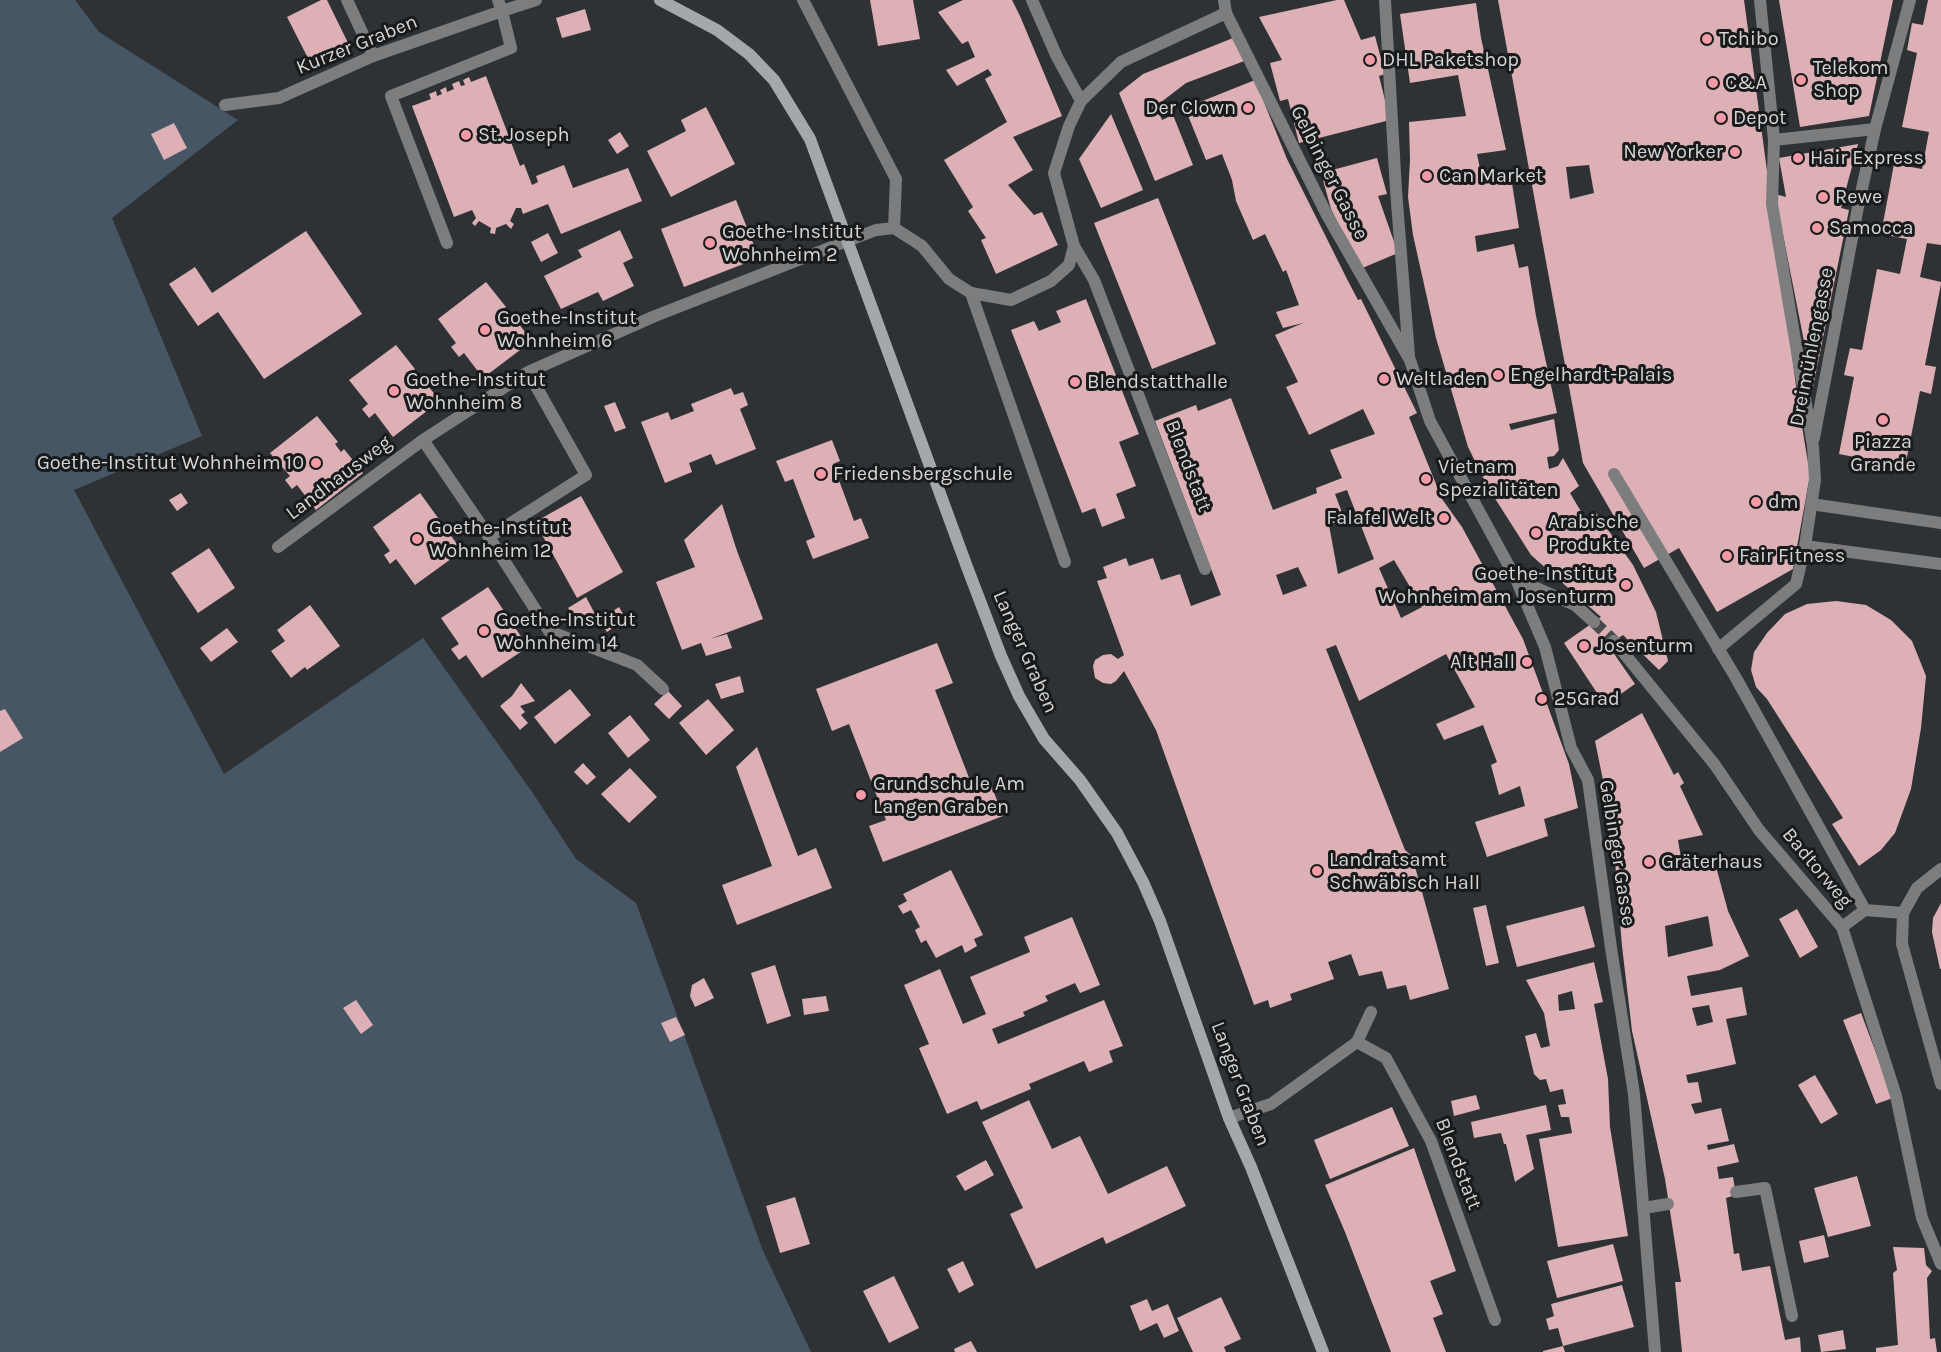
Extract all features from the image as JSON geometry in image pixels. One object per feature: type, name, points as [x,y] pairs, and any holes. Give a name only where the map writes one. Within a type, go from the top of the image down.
[{"type":"main road","name":"Langer Graben","points":[[660,0],[717,30],[749,54],[774,80],[810,139],[967,567],[1014,686],[1044,739],[1080,780],[1118,834],[1143,882],[1160,921],[1229,1118],[1251,1167],[1323,1352]]},
{"type":"street","points":[[347,0],[373,56]]},
{"type":"street","name":"Kurzer Graben","points":[[225,105],[279,98],[373,56],[500,6],[536,0]]},
{"type":"street","points":[[803,0],[896,179],[894,228],[922,246],[949,279],[971,292],[1011,300],[1051,281],[1069,265],[1074,246]]},
{"type":"street","points":[[1032,0],[1057,57],[1081,101],[1121,62],[1225,6]]},
{"type":"street","name":"Gelbinger Gasse","points":[[1385,0],[1396,190],[1410,360]]},
{"type":"street","name":"Dreimühlengasse","points":[[1760,0],[1774,140],[1772,204],[1813,446]]},
{"type":"street","name":"Dreimühlengasse","points":[[1813,446],[1858,207],[1875,129],[1910,0]]},
{"type":"street","points":[[447,243],[391,96],[511,48],[500,6]]},
{"type":"street","name":"Gelbinger Gasse","points":[[1225,6],[1327,215],[1410,360],[1430,422],[1516,579],[1545,647],[1571,748],[1588,780],[1634,1094],[1655,1352]]},
{"type":"street","name":"Blendstatt","points":[[1081,101],[1069,126],[1054,173],[1074,246],[1098,290],[1205,569]]},
{"type":"street","points":[[1774,140],[1875,129]]},
{"type":"street","name":"Landhausweg","points":[[278,547],[423,440],[528,372],[655,316],[876,230],[894,228]]},
{"type":"street","points":[[971,292],[1065,562]]},
{"type":"street","points":[[489,537],[585,475],[528,372]]},
{"type":"street","points":[[423,440],[549,631],[637,665],[663,688]]},
{"type":"street","points":[[1718,649],[1796,584],[1805,546],[1815,480],[1813,446]]},
{"type":"street","points":[[1614,474],[1736,678],[1865,910]]},
{"type":"street","points":[[1811,504],[1941,523]]},
{"type":"street","points":[[1805,546],[1941,564]]},
{"type":"street","points":[[1516,579],[1575,605],[1594,622]]},
{"type":"street","name":"Badtorweg","points":[[1614,641],[1715,765],[1759,830],[1842,927],[1896,1096],[1922,1218],[1941,1264]]},
{"type":"street","points":[[1941,869],[1917,888],[1903,913],[1902,944],[1941,1084]]},
{"type":"street","points":[[1842,927],[1865,910],[1903,913]]},
{"type":"street","points":[[1229,1118],[1271,1104],[1357,1042],[1371,1012]]},
{"type":"street","name":"Blendstatt","points":[[1357,1042],[1386,1058],[1431,1141],[1495,1320]]},
{"type":"street","points":[[1736,1192],[1765,1188],[1792,1316]]},
{"type":"street","points":[[1644,1208],[1668,1204]]},
{"type":"shaded area","points":[[0,0],[75,0],[99,32],[238,120],[112,218],[202,436],[74,490],[224,774],[423,638],[532,792],[576,859],[636,903],[763,1251],[811,1352],[0,1352]]},
{"type":"building","points":[[321,0],[327,0],[350,47],[312,66],[287,17]]},
{"type":"building","points":[[870,0],[913,0],[920,39],[878,46]]},
{"type":"building","points":[[963,0],[1012,0],[1062,116],[1013,137],[1033,170],[1008,185],[1034,215],[1042,212],[1058,245],[996,274],[981,240],[986,238],[968,211],[973,207],[944,160],[1007,122],[985,79],[992,75],[988,69],[957,86],[946,70],[975,57],[968,41],[962,44],[938,12]]},
{"type":"building","points":[[1344,0],[1361,40],[1375,36],[1385,74],[1379,76],[1390,120],[1299,143],[1288,99],[1280,101],[1270,63],[1282,60],[1259,17]]},
{"type":"building","points":[[1498,0],[1744,0],[1810,475],[1793,569],[1717,612],[1679,548],[1644,568],[1583,463]],"holes":[[[1589,165],[1594,193],[1570,199],[1566,167]]]},
{"type":"building","points":[[1779,0],[1893,0],[1869,116],[1800,127]]},
{"type":"building","points":[[1928,0],[1941,0],[1941,245],[1927,243],[1920,277],[1941,282],[1941,284],[1925,365],[1936,367],[1931,394],[1920,391],[1905,467],[1839,454],[1854,377],[1844,375],[1850,348],[1862,350],[1877,269],[1900,274],[1907,239],[1881,234],[1894,164],[1922,169],[1929,132],[1902,127],[1917,53],[1907,50],[1912,23],[1923,25]]},
{"type":"building","points":[[1476,3],[1481,38],[1506,150],[1477,154],[1483,184],[1511,177],[1519,228],[1475,236],[1477,252],[1514,244],[1519,268],[1528,266],[1536,316],[1557,413],[1509,424],[1511,430],[1554,419],[1559,450],[1554,456],[1547,457],[1549,469],[1558,466],[1563,458],[1579,486],[1570,493],[1586,520],[1596,513],[1633,565],[1656,612],[1668,661],[1659,670],[1623,635],[1608,645],[1635,684],[1605,705],[1564,643],[1601,617],[1531,555],[1489,489],[1468,447],[1436,338],[1413,235],[1408,197],[1409,122],[1466,116],[1458,75],[1410,83],[1400,14]]},
{"type":"building","points":[[585,9],[591,30],[562,38],[556,18]]},
{"type":"building","points":[[1238,36],[1247,60],[1186,83],[1156,106],[1162,120],[1173,115],[1193,165],[1155,181],[1119,93],[1143,74]]},
{"type":"building","name":"St. Joseph","points":[[486,76],[520,166],[524,164],[532,185],[538,182],[536,176],[564,165],[573,188],[628,168],[642,201],[561,234],[548,204],[523,214],[521,208],[516,208],[510,221],[514,224],[511,229],[506,224],[496,228],[495,234],[490,233],[491,228],[479,221],[475,226],[472,223],[476,218],[472,210],[454,217],[412,106],[431,99],[429,94],[436,91],[437,96],[442,94],[440,90],[446,87],[447,92],[454,89],[452,84],[459,81],[461,86],[465,85],[463,80],[469,77],[471,82]]},
{"type":"building","points":[[1255,80],[1287,159],[1358,300],[1361,299],[1417,413],[1409,417],[1442,499],[1462,527],[1523,639],[1569,764],[1578,808],[1544,819],[1548,836],[1487,857],[1475,822],[1525,806],[1520,786],[1499,795],[1491,765],[1497,762],[1483,725],[1444,740],[1436,724],[1475,707],[1446,654],[1359,701],[1336,645],[1326,649],[1405,850],[1412,856],[1449,989],[1410,1000],[1406,985],[1387,989],[1382,971],[1359,976],[1351,954],[1328,962],[1334,979],[1290,994],[1292,1000],[1270,1008],[1268,1000],[1254,1005],[1156,730],[1124,671],[1111,684],[1103,683],[1095,678],[1093,666],[1095,660],[1103,655],[1111,654],[1118,659],[1124,655],[1097,581],[1107,578],[1103,567],[1126,558],[1129,566],[1153,558],[1161,580],[1180,574],[1191,606],[1221,595],[1155,421],[1196,405],[1198,411],[1231,398],[1273,510],[1317,493],[1316,488],[1342,478],[1330,450],[1375,434],[1363,409],[1309,435],[1286,387],[1298,382],[1275,335],[1303,323],[1283,328],[1276,312],[1299,305],[1286,270],[1283,272],[1265,234],[1253,240],[1236,201],[1232,180],[1222,154],[1206,160],[1185,108]],"holes":[[[1347,490],[1374,559],[1338,574],[1329,525],[1344,518],[1335,494]],[[1394,560],[1422,607],[1401,618],[1379,568]],[[1298,567],[1307,586],[1283,595],[1276,575]]]},
{"type":"building","points":[[706,107],[735,164],[671,197],[647,151],[686,131],[681,120]]},
{"type":"building","points":[[1111,114],[1143,190],[1101,208],[1079,159]]},
{"type":"building","points":[[174,123],[187,148],[164,160],[151,134]]},
{"type":"building","points":[[620,132],[629,146],[617,154],[608,140]]},
{"type":"building","points":[[1858,144],[1841,208],[1849,210],[1813,387],[1775,194],[1786,197],[1779,158]]},
{"type":"building","points":[[1377,158],[1387,194],[1378,196],[1398,253],[1360,269],[1331,209],[1321,173]]},
{"type":"building","points":[[1158,198],[1216,344],[1152,369],[1094,223]]},
{"type":"building","name":"Goethe-Institut Wohnheim 2","points":[[736,200],[759,258],[684,287],[661,229]]},
{"type":"building","points":[[620,230],[633,258],[623,263],[634,286],[603,301],[598,292],[561,309],[544,276],[582,257],[578,250]]},
{"type":"building","points":[[306,231],[362,314],[264,379],[218,312],[198,326],[169,284],[195,267],[212,293]]},
{"type":"building","points":[[548,233],[558,253],[541,262],[531,242]]},
{"type":"building","name":"Goethe-Institut Wohnheim 6","points":[[486,282],[506,307],[503,309],[509,318],[512,315],[532,341],[483,378],[464,353],[459,357],[451,347],[456,343],[438,319]]},
{"type":"building","name":"Blendstatthalle","points":[[1086,299],[1139,434],[1119,442],[1136,486],[1116,494],[1125,518],[1102,527],[1095,508],[1082,513],[1011,330],[1034,321],[1039,331],[1061,322],[1056,311]]},
{"type":"building","name":"Goethe-Institut Wohnheim 8","points":[[396,345],[415,369],[411,372],[417,380],[421,377],[440,401],[393,437],[375,413],[369,418],[362,409],[368,404],[349,380]]},
{"type":"building","points":[[731,388],[734,395],[743,392],[748,405],[740,409],[756,449],[716,465],[711,454],[689,463],[692,472],[665,483],[641,422],[668,412],[671,420],[694,411],[691,404]]},
{"type":"building","points":[[615,402],[626,428],[615,432],[604,406]]},
{"type":"building","name":"Goethe-Institut Wohnheim 10","points":[[317,416],[338,442],[335,444],[341,452],[344,449],[363,473],[316,510],[297,485],[292,489],[285,480],[290,476],[270,453]]},
{"type":"building","points":[[832,440],[840,461],[833,464],[854,521],[861,518],[869,538],[813,559],[806,541],[815,537],[793,479],[785,482],[776,461]]},
{"type":"building","points":[[181,493],[188,503],[177,511],[169,500]]},
{"type":"building","name":"Goethe-Institut Wohnheim 12","points":[[420,493],[462,551],[415,585],[396,559],[390,564],[384,555],[390,551],[373,527]]},
{"type":"building","points":[[581,496],[623,572],[577,598],[535,522]]},
{"type":"building","points":[[722,504],[763,619],[710,639],[727,634],[732,648],[706,656],[701,643],[682,650],[656,582],[695,567],[684,540]]},
{"type":"building","points":[[209,548],[235,588],[198,613],[171,573]]},
{"type":"building","name":"Goethe-Institut Wohnheim 14","points":[[488,587],[528,647],[482,678],[466,655],[459,660],[451,649],[459,644],[441,618]]},
{"type":"building","points":[[586,597],[595,614],[583,627],[568,608]]},
{"type":"building","points":[[1836,601],[1866,605],[1891,620],[1912,641],[1926,676],[1921,728],[1911,789],[1895,833],[1881,850],[1859,866],[1832,824],[1843,818],[1767,699],[1756,687],[1751,670],[1754,652],[1767,633],[1785,614],[1807,604]]},
{"type":"building","points":[[310,605],[340,646],[307,670],[305,667],[291,678],[271,651],[285,641],[277,630]]},
{"type":"building","points":[[619,607],[626,619],[607,632],[599,620]]},
{"type":"building","points":[[227,628],[238,642],[211,662],[200,648]]},
{"type":"building","points":[[937,643],[953,683],[935,690],[973,788],[990,782],[1003,816],[883,862],[869,826],[886,820],[849,724],[832,731],[816,689]]},
{"type":"building","points":[[740,676],[744,692],[721,699],[715,684]]},
{"type":"building","points":[[521,683],[535,701],[520,706],[525,712],[521,715],[528,723],[520,730],[500,706],[512,696]]},
{"type":"building","points":[[570,689],[591,715],[555,744],[534,717]]},
{"type":"building","points":[[668,691],[682,706],[669,719],[654,704]]},
{"type":"building","points":[[708,699],[734,730],[706,755],[679,723]]},
{"type":"building","points":[[5,709],[23,738],[0,752],[0,711]]},
{"type":"building","points":[[1642,713],[1674,775],[1678,772],[1684,783],[1680,786],[1703,835],[1678,840],[1683,870],[1715,863],[1728,911],[1749,956],[1720,970],[1687,976],[1691,996],[1742,987],[1747,1015],[1726,1019],[1736,1064],[1686,1075],[1688,1083],[1698,1082],[1702,1102],[1691,1104],[1695,1114],[1721,1108],[1729,1141],[1707,1145],[1708,1150],[1734,1144],[1739,1162],[1717,1167],[1719,1179],[1733,1177],[1736,1195],[1726,1198],[1734,1254],[1739,1253],[1742,1271],[1770,1266],[1785,1340],[1800,1337],[1801,1352],[1682,1352],[1675,1282],[1681,1282],[1665,1179],[1632,1031],[1612,824],[1595,741]],"holes":[[[1708,916],[1713,946],[1668,957],[1665,926]],[[1709,1005],[1713,1022],[1697,1026],[1692,1008]]]},
{"type":"building","points":[[630,715],[650,740],[628,758],[608,733]]},
{"type":"building","points":[[757,747],[798,856],[816,848],[832,888],[737,925],[722,885],[772,866],[736,767]]},
{"type":"building","points":[[583,763],[596,777],[587,785],[574,772]]},
{"type":"building","points":[[630,768],[657,797],[629,823],[601,794]]},
{"type":"building","points":[[951,870],[983,935],[974,939],[977,946],[965,953],[962,945],[936,958],[926,940],[921,943],[915,930],[920,927],[911,910],[903,914],[898,906],[907,901],[903,894]]},
{"type":"building","points":[[1941,903],[1940,969],[1932,932],[1933,918]]},
{"type":"building","points":[[1486,905],[1499,963],[1486,966],[1473,908]]},
{"type":"building","points":[[1584,906],[1595,947],[1517,967],[1506,926]]},
{"type":"building","points":[[1797,909],[1818,947],[1800,958],[1779,919]]},
{"type":"building","points":[[1072,917],[1100,985],[1080,993],[1075,983],[1045,996],[1048,1001],[1023,1012],[1025,1016],[992,1029],[998,1044],[1104,1000],[1123,1046],[1109,1051],[1113,1062],[1089,1072],[1084,1061],[1029,1084],[1031,1089],[981,1110],[977,1101],[947,1114],[919,1048],[929,1044],[904,985],[940,969],[963,1024],[986,1014],[970,977],[1030,952],[1024,937]]},
{"type":"building","points":[[1594,962],[1603,1002],[1594,1004],[1608,1079],[1610,1127],[1628,1236],[1558,1247],[1539,1139],[1572,1133],[1569,1117],[1561,1117],[1558,1105],[1566,1104],[1563,1089],[1550,1092],[1546,1079],[1540,1080],[1534,1074],[1525,1036],[1536,1033],[1541,1048],[1550,1046],[1544,1013],[1526,980]],"holes":[[[1572,991],[1575,1009],[1559,1011],[1558,995]]]},
{"type":"building","points":[[775,965],[791,1016],[767,1024],[751,973]]},
{"type":"building","points":[[704,978],[714,998],[695,1007],[690,996],[692,985]]},
{"type":"building","points":[[826,996],[829,1011],[804,1015],[802,999]]},
{"type":"building","points":[[356,1000],[373,1025],[361,1034],[343,1008]]},
{"type":"building","points":[[1861,1013],[1893,1098],[1876,1104],[1843,1020]]},
{"type":"building","points":[[676,1017],[685,1035],[670,1042],[661,1023]]},
{"type":"building","points":[[1815,1075],[1838,1114],[1821,1124],[1798,1085]]},
{"type":"building","points":[[1476,1095],[1480,1109],[1454,1116],[1451,1101]]},
{"type":"building","points":[[1029,1100],[1052,1149],[1080,1136],[1108,1194],[1167,1166],[1186,1206],[1106,1244],[1103,1237],[1036,1269],[1010,1214],[1023,1208],[982,1122]]},
{"type":"building","points":[[1546,1105],[1551,1130],[1526,1135],[1534,1169],[1515,1182],[1501,1133],[1474,1138],[1471,1122]]},
{"type":"building","points":[[1392,1107],[1409,1146],[1330,1179],[1314,1140]]},
{"type":"building","points":[[1414,1148],[1456,1271],[1430,1281],[1443,1314],[1433,1318],[1446,1352],[1391,1352],[1325,1185]]},
{"type":"building","points":[[986,1160],[994,1175],[965,1191],[956,1176]]},
{"type":"building","points":[[1857,1176],[1871,1226],[1828,1237],[1814,1188]]},
{"type":"building","points":[[795,1197],[810,1244],[780,1253],[766,1206]]},
{"type":"building","points":[[1824,1235],[1829,1257],[1804,1263],[1799,1241]]},
{"type":"building","points":[[1613,1244],[1623,1281],[1557,1298],[1547,1261]]},
{"type":"building","points":[[1893,1247],[1924,1248],[1926,1265],[1932,1271],[1927,1278],[1930,1339],[1935,1338],[1937,1352],[1876,1352],[1876,1348],[1898,1345],[1893,1273],[1897,1270]]},
{"type":"building","points":[[963,1261],[974,1285],[959,1293],[947,1269]]},
{"type":"building","points":[[894,1276],[919,1328],[889,1343],[863,1291]]},
{"type":"building","points":[[1622,1285],[1634,1327],[1563,1346],[1558,1328],[1549,1330],[1546,1319],[1554,1316],[1551,1304]]},
{"type":"building","points":[[1221,1297],[1241,1339],[1224,1347],[1226,1352],[1193,1352],[1177,1318]]},
{"type":"building","points":[[1147,1299],[1152,1311],[1168,1304],[1179,1331],[1164,1338],[1157,1323],[1140,1331],[1130,1306]]},
{"type":"building","points":[[1843,1330],[1846,1349],[1821,1352],[1818,1335]]},
{"type":"building","points":[[971,1341],[977,1352],[955,1352],[954,1349]]},
{"type":"building","points":[[1563,1346],[1565,1352],[1543,1352],[1543,1351]]},
{"type":"tunnel","points":[[1594,622],[1614,641]]},
{"type":"place","name":"Tchibo","points":[[1707,39]]},
{"type":"place","name":"DHL Paketshop","points":[[1370,60]]},
{"type":"place","name":"Telekom Shop","points":[[1801,80]]},
{"type":"place","name":"C&A","points":[[1713,83]]},
{"type":"place","name":"Der Clown","points":[[1248,108]]},
{"type":"place","name":"Depot","points":[[1721,118]]},
{"type":"place","name":"St. Joseph","points":[[466,135]]},
{"type":"place","name":"New Yorker","points":[[1735,152]]},
{"type":"place","name":"Hair Express","points":[[1798,158]]},
{"type":"place","name":"Can Market","points":[[1427,176]]},
{"type":"place","name":"Rewe","points":[[1823,197]]},
{"type":"place","name":"Samocca","points":[[1817,228]]},
{"type":"place","name":"Goethe-Institut Wohnheim 2","points":[[710,243]]},
{"type":"place","name":"Goethe-Institut Wohnheim 6","points":[[485,330]]},
{"type":"place","name":"Engelhardt-Palais","points":[[1498,375]]},
{"type":"place","name":"Weltladen","points":[[1384,379]]},
{"type":"place","name":"Blendstatthalle","points":[[1075,382]]},
{"type":"place","name":"Goethe-Institut Wohnheim 8","points":[[394,391]]},
{"type":"place","name":"Piazza Grande","points":[[1883,420]]},
{"type":"place","name":"Goethe-Institut Wohnheim 10","points":[[316,463]]},
{"type":"place","name":"Friedensbergschule","points":[[821,474]]},
{"type":"place","name":"Vietnam Spezialitäten","points":[[1426,479]]},
{"type":"place","name":"dm","points":[[1756,502]]},
{"type":"place","name":"Falafel Welt","points":[[1444,518]]},
{"type":"place","name":"Arabische Produkte","points":[[1536,533]]},
{"type":"place","name":"Goethe-Institut Wohnheim 12","points":[[417,539]]},
{"type":"place","name":"Fair Fitness","points":[[1727,556]]},
{"type":"place","name":"Goethe-Institut Wohnheim am Josenturm","points":[[1626,585]]},
{"type":"place","name":"Goethe-Institut Wohnheim 14","points":[[484,631]]},
{"type":"place","name":"Josenturm","points":[[1584,646]]},
{"type":"place","name":"Alt Hall","points":[[1527,662]]},
{"type":"place","name":"25Grad","points":[[1542,699]]},
{"type":"place","name":"Grundschule Am Langen Graben","points":[[861,795]]},
{"type":"place","name":"Gräterhaus","points":[[1649,862]]},
{"type":"place","name":"Landratsamt Schwäbisch Hall","points":[[1317,871]]}]
